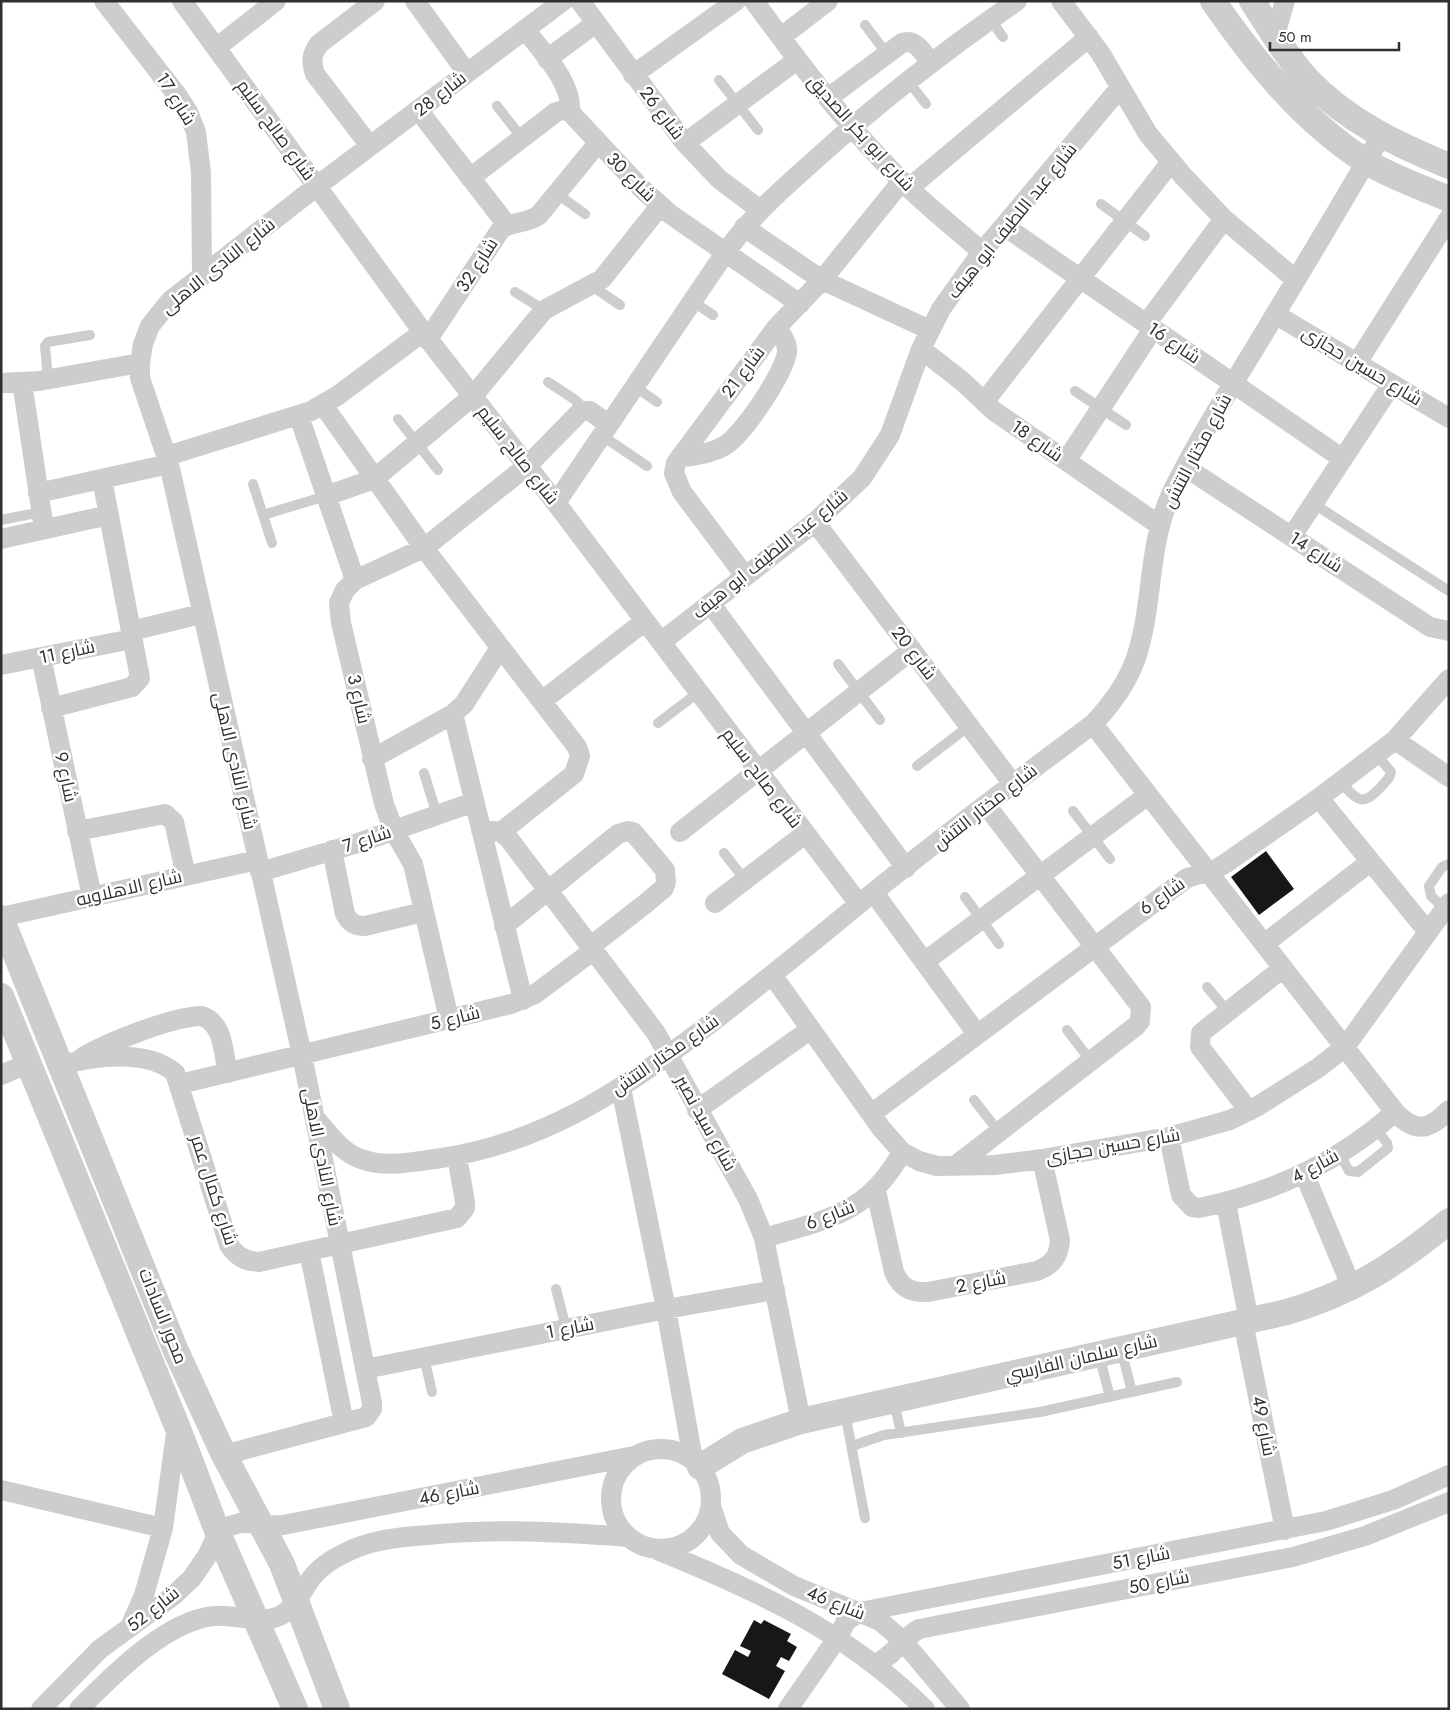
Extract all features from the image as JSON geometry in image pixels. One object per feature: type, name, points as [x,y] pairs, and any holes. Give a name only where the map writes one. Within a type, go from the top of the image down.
[{"type":"street","name":"شارع 17","points":[[104,1],[178,95],[188,112],[196,132],[201,173],[202,275]]},
{"type":"street","name":"شارع صالح سليم","points":[[182,1],[425,335],[556,503],[805,834],[924,962],[977,1034]]},
{"type":"street","points":[[216,48],[276,1]]},
{"type":"street","points":[[370,146],[315,74],[311,64],[313,53],[319,44],[375,1]]},
{"type":"street","name":"شارع 28","points":[[317,186],[563,1]]},
{"type":"street","points":[[633,75],[736,1]]},
{"type":"street","name":"شارع ابو بكر الصديق","points":[[754,1],[797,60],[853,127],[906,185],[982,252]]},
{"type":"street","points":[[781,37],[828,1]]},
{"type":"street","points":[[556,503],[725,252],[760,209],[908,81],[1017,1]]},
{"type":"street","points":[[1061,1],[1089,37],[1148,134],[1171,162],[1224,219],[1296,280]]},
{"type":"street","points":[[1213,1],[1257,62],[1308,116],[1366,161],[1449,199]]},
{"type":"street","points":[[1252,1],[1306,78],[1326,98],[1381,136],[1449,166]]},
{"type":"street","points":[[1275,35],[1285,1]]},
{"type":"street","points":[[416,2],[467,73]]},
{"type":"street","points":[[547,59],[589,8]]},
{"type":"street","name":"شارع 26","points":[[589,8],[633,75],[685,143],[719,179],[760,209]]},
{"type":"street","points":[[470,178],[556,112],[563,110],[570,112],[569,92],[525,29]]},
{"type":"street","name":"شارع 21","points":[[745,576],[682,492],[674,473],[676,463],[776,328],[822,280],[906,185],[1089,37]]},
{"type":"street","points":[[828,98],[887,54],[908,41],[914,42],[931,63]]},
{"type":"street","points":[[685,143],[797,60]]},
{"type":"street","name":"شارع عبد اللطيف ابو هيف","points":[[661,642],[815,522],[862,478],[878,458],[890,436],[921,349],[941,309],[982,252],[1120,89]]},
{"type":"street","points":[[419,111],[507,225]]},
{"type":"street","name":"شارع 30","points":[[570,112],[660,206],[800,304]]},
{"type":"street","name":"شارع مختار التتش","points":[[314,1118],[342,1149],[361,1159],[383,1164],[457,1156],[526,1136],[558,1123],[621,1088],[669,1054],[773,976],[866,898],[1093,724],[1110,705],[1125,683],[1136,658],[1159,525],[1186,467],[1233,384],[1381,136]]},
{"type":"street","name":"شارع 32","points":[[425,335],[501,229],[507,225],[532,219],[598,142]]},
{"type":"street","points":[[984,402],[1171,162]]},
{"type":"street","name":"شارع النادى الاهلى","points":[[317,186],[160,310],[150,326],[143,344],[140,378],[168,460],[201,614],[302,1055],[372,1402],[370,1413],[344,1423]]},
{"type":"street","points":[[326,496],[374,479],[473,396],[544,310],[556,302],[592,286],[612,269],[660,206]]},
{"type":"street","points":[[1357,363],[1449,218]]},
{"type":"street","points":[[1066,461],[1101,408],[1150,326],[1224,219]]},
{"type":"street","name":"شارع 16","points":[[1004,226],[1343,459]]},
{"type":"street","points":[[744,227],[822,280],[930,330]]},
{"type":"street","name":"شارع حسين حجازى","points":[[1275,314],[1449,418]]},
{"type":"street","points":[[680,457],[712,452],[736,438],[777,379],[784,362],[786,344],[776,328]]},
{"type":"street","points":[[1,539],[41,511],[102,479],[168,460],[299,416],[323,405],[425,335]]},
{"type":"street","name":"شارع 18","points":[[921,349],[962,381],[984,402],[1159,525]]},
{"type":"street","points":[[1,383],[48,379],[140,363]]},
{"type":"street","points":[[22,382],[41,511]]},
{"type":"street","points":[[1292,536],[1392,384]]},
{"type":"street","points":[[323,405],[424,548],[578,747],[580,756],[574,774],[501,832],[481,830]]},
{"type":"street","points":[[586,410],[605,430]]},
{"type":"street","name":"شارع 3","points":[[448,1019],[413,864],[394,831],[384,804],[372,759],[339,603],[345,590],[355,580],[424,548],[527,466],[577,414],[586,410]]},
{"type":"street","points":[[299,416],[355,580]]},
{"type":"street","name":"شارع 14","points":[[1186,467],[1430,627],[1449,631]]},
{"type":"street","points":[[52,708],[136,685],[140,678],[102,479]]},
{"type":"street","points":[[41,511],[109,515]]},
{"type":"street","name":"شارع 20","points":[[815,522],[1013,784]]},
{"type":"street","points":[[710,603],[906,868]]},
{"type":"street","name":"شارع 11","points":[[1,665],[132,635],[201,614]]},
{"type":"street","points":[[542,701],[645,621]]},
{"type":"street","points":[[372,759],[453,714],[464,704],[500,648]]},
{"type":"street","points":[[680,832],[912,650]]},
{"type":"street","name":"شارع 9","points":[[41,657],[92,897]]},
{"type":"street","name":"شارع 6","points":[[871,1114],[1187,878],[1207,872],[1226,863],[1340,782],[1395,740],[1449,679]]},
{"type":"street","points":[[453,714],[523,1000]]},
{"type":"street","points":[[1093,724],[1395,1112],[1405,1122],[1416,1127],[1426,1127],[1449,1110]]},
{"type":"street","points":[[1395,740],[1449,777]]},
{"type":"street","points":[[924,962],[1148,795]]},
{"type":"street","points":[[1318,798],[1428,932]]},
{"type":"street","name":"شارع 7","points":[[258,866],[332,850],[394,831],[474,802]]},
{"type":"street","points":[[955,1166],[1136,1026],[1142,1014],[1141,1007],[986,805]]},
{"type":"street","points":[[77,831],[165,814],[174,822],[186,876]]},
{"type":"street","name":"شارع سيد نصير","points":[[501,832],[509,839],[549,890],[656,1033],[748,1199],[764,1238],[802,1421]]},
{"type":"street","name":"شارع 5","points":[[180,1084],[523,1000],[546,986],[664,888],[667,876],[633,832],[622,832],[549,890]]},
{"type":"street","points":[[715,902],[805,834]]},
{"type":"street","points":[[332,850],[345,914],[349,921],[356,926],[365,926],[423,912]]},
{"type":"street","points":[[1264,944],[1370,862]]},
{"type":"street","name":"شارع الاهلاويه","points":[[1,917],[186,876],[258,866]]},
{"type":"street","points":[[504,926],[549,890]]},
{"type":"street","name":"شارع حسين حجازى","points":[[773,976],[890,1141],[902,1152],[919,1161],[937,1166],[995,1165],[1042,1160],[1169,1137],[1200,1130],[1249,1111],[1318,1068],[1345,1047],[1447,908]]},
{"type":"street","name":"محور السادات","points":[[1,917],[69,1063],[176,1351],[224,1455],[282,1564],[338,1709]]},
{"type":"street","points":[[1249,1111],[1200,1047],[1201,1033],[1283,968]]},
{"type":"street","name":"محور السادات","points":[[1,996],[177,1426],[218,1533],[295,1709]]},
{"type":"street","points":[[69,1063],[123,1038],[201,1016],[208,1018],[218,1029],[228,1073]]},
{"type":"street","points":[[697,1110],[811,1029]]},
{"type":"street","name":"شارع كمال عمر","points":[[69,1063],[106,1058],[156,1061],[166,1065],[175,1074],[180,1084],[229,1245],[241,1258],[260,1262],[457,1218],[465,1208],[466,1202],[457,1156]]},
{"type":"street","points":[[1,1075],[29,1063]]},
{"type":"street","points":[[621,1088],[697,1463],[707,1478],[711,1492],[711,1506],[708,1518],[692,1539],[681,1546],[655,1549],[636,1543],[628,1537],[614,1518],[611,1495],[618,1472],[634,1456],[643,1451],[663,1448],[673,1450],[697,1463]]},
{"type":"street","name":"شارع 4","points":[[1169,1137],[1182,1195],[1186,1202],[1199,1208],[1226,1203],[1253,1194],[1304,1173],[1340,1154],[1376,1129],[1395,1112]]},
{"type":"street","name":"شارع 6","points":[[764,1238],[832,1218],[855,1207],[876,1191],[891,1173],[902,1152]]},
{"type":"street","name":"شارع 2","points":[[876,1191],[894,1272],[898,1282],[912,1291],[928,1292],[1036,1271],[1046,1268],[1054,1260],[1059,1251],[1060,1240],[1042,1160]]},
{"type":"street","points":[[1304,1173],[1352,1288]]},
{"type":"street","points":[[1226,1203],[1246,1321]]},
{"type":"street","name":"شارع سلمان الفارسي","points":[[697,1463],[742,1441],[802,1421],[1246,1321],[1319,1302],[1352,1288],[1387,1268],[1449,1221]]},
{"type":"street","points":[[224,1455],[344,1423],[309,1251]]},
{"type":"street","name":"شارع 1","points":[[365,1368],[666,1308],[775,1290]]},
{"type":"street","name":"شارع 49","points":[[1246,1321],[1285,1530]]},
{"type":"street","points":[[130,1627],[155,1562],[163,1528],[177,1426]]},
{"type":"street","name":"شارع 46","points":[[263,1526],[306,1521],[634,1456]]},
{"type":"street","name":"شارع 51","points":[[860,1612],[1285,1530],[1360,1512],[1449,1475]]},
{"type":"street","points":[[1,1490],[163,1528]]},
{"type":"street","name":"شارع 50","points":[[876,1664],[891,1655],[902,1640],[919,1629],[928,1626],[1293,1557],[1365,1536],[1449,1502]]},
{"type":"street","name":"شارع 46","points":[[711,1506],[714,1520],[720,1533],[741,1555],[794,1586],[880,1621],[902,1640],[960,1709]]},
{"type":"street","points":[[218,1533],[235,1523],[254,1522],[263,1526]]},
{"type":"street","name":"شارع 46","points":[[296,1604],[314,1575],[328,1563],[362,1546],[382,1540],[492,1530],[628,1537]]},
{"type":"street","name":"شارع 52","points":[[40,1709],[100,1649],[173,1596],[192,1578],[207,1556],[218,1533]]},
{"type":"street","name":"شارع 46","points":[[655,1549],[752,1591],[838,1637],[876,1664],[925,1709]]},
{"type":"street","name":"شارع 52","points":[[79,1709],[123,1667],[172,1630],[190,1622],[212,1616],[235,1616],[256,1620],[278,1616],[296,1604]]},
{"type":"street","points":[[788,1709],[838,1637],[846,1621],[860,1612]]},
{"type":"lane","points":[[990,19],[1003,37]]},
{"type":"lane","points":[[865,25],[887,54]]},
{"type":"lane","points":[[718,80],[758,130]]},
{"type":"lane","points":[[908,81],[926,104]]},
{"type":"lane","points":[[497,106],[522,138]]},
{"type":"lane","points":[[556,193],[585,214]]},
{"type":"lane","points":[[1101,204],[1145,236]]},
{"type":"lane","points":[[592,286],[620,305]]},
{"type":"lane","points":[[515,292],[544,310]]},
{"type":"lane","points":[[692,301],[713,315]]},
{"type":"lane","points":[[48,379],[45,346],[48,342],[90,335]]},
{"type":"lane","points":[[548,382],[574,399],[586,410]]},
{"type":"lane","points":[[634,386],[657,402]]},
{"type":"lane","points":[[1075,391],[1126,425]]},
{"type":"lane","points":[[398,419],[438,470]]},
{"type":"lane","points":[[605,430],[647,466]]},
{"type":"lane","points":[[254,484],[272,544]]},
{"type":"lane","points":[[263,514],[326,496]]},
{"type":"lane","points":[[1314,504],[1449,592]]},
{"type":"lane","points":[[1,520],[41,511]]},
{"type":"lane","points":[[838,664],[880,720]]},
{"type":"lane","points":[[658,723],[699,692]]},
{"type":"lane","points":[[917,766],[969,726]]},
{"type":"lane","points":[[1340,782],[1359,800],[1365,801],[1370,798],[1392,772],[1376,754]]},
{"type":"lane","points":[[424,773],[436,815]]},
{"type":"lane","points":[[1073,811],[1110,859]]},
{"type":"lane","points":[[724,853],[745,880]]},
{"type":"lane","points":[[1447,908],[1431,896],[1429,886],[1442,867],[1449,864]]},
{"type":"lane","points":[[965,897],[999,944]]},
{"type":"lane","points":[[1207,987],[1228,1012]]},
{"type":"lane","points":[[1067,1030],[1091,1061]]},
{"type":"lane","points":[[974,1100],[999,1132]]},
{"type":"lane","points":[[556,1290],[566,1328]]},
{"type":"lane","points":[[1110,1352],[1132,1392]]},
{"type":"lane","points":[[1110,1352],[1110,1397]]},
{"type":"lane","points":[[424,1357],[432,1392]]},
{"type":"lane","points":[[852,1446],[884,1436],[1040,1412],[1177,1382]]},
{"type":"lane","points":[[894,1401],[901,1433]]},
{"type":"lane","points":[[845,1412],[865,1518]]},
{"type":"building","points":[[1266,851],[1294,889],[1259,915],[1231,877]]},
{"type":"building","points":[[754,1620],[761,1624],[764,1620],[791,1634],[787,1641],[797,1647],[789,1661],[781,1657],[776,1666],[785,1671],[769,1699],[722,1674],[735,1650],[748,1657],[751,1651],[740,1646]]}]
